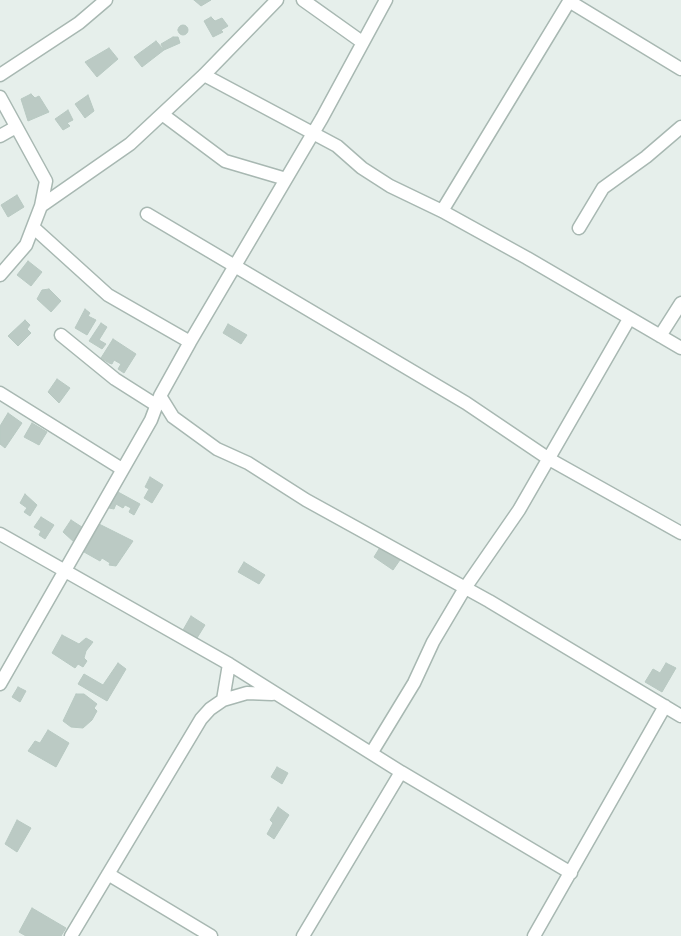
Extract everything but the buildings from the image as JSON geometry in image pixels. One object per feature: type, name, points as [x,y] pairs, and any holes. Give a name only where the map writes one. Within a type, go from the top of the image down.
[{"type":"street","points":[[0,75],[79,23],[106,0]]},
{"type":"street","points":[[42,206],[130,144],[204,75],[278,0]]},
{"type":"street","points":[[303,0],[362,42]]},
{"type":"street","points":[[0,684],[151,420],[158,400],[190,342],[236,266],[312,132],[322,118],[386,0]]},
{"type":"street","points":[[442,211],[569,1],[681,69]]},
{"type":"street","points":[[204,75],[312,132],[336,146],[362,168],[390,186],[442,211],[527,258],[681,348]]},
{"type":"street","points":[[0,96],[46,181],[42,206],[34,228],[16,258],[0,274]]},
{"type":"street","points":[[162,114],[225,161],[286,179]]},
{"type":"street","points":[[0,136],[16,127]]},
{"type":"street","points":[[579,228],[603,188],[646,157],[681,127]]},
{"type":"street","points":[[46,181],[68,187]]},
{"type":"street","points":[[147,214],[360,342],[466,403],[549,459],[681,533]]},
{"type":"street","points":[[34,228],[108,295],[190,342]]},
{"type":"street","points":[[660,336],[681,303]]},
{"type":"street","points":[[372,752],[414,683],[433,642],[465,588],[494,549],[549,459],[629,319]]},
{"type":"street","points":[[61,335],[115,379],[158,400],[173,417],[217,448],[248,463],[306,500],[465,588],[681,716]]},
{"type":"street","points":[[0,393],[122,469]]},
{"type":"street","points":[[151,420],[173,417]]},
{"type":"street","points":[[0,534],[229,664],[274,694],[372,752],[401,772],[571,873]]},
{"type":"street","points":[[222,700],[229,664]]},
{"type":"street","points":[[72,936],[202,719],[210,709],[222,700],[247,693],[274,694]]},
{"type":"street","points":[[534,936],[665,706]]},
{"type":"street","points":[[303,936],[401,772]]},
{"type":"street","points":[[108,874],[211,936]]}]
